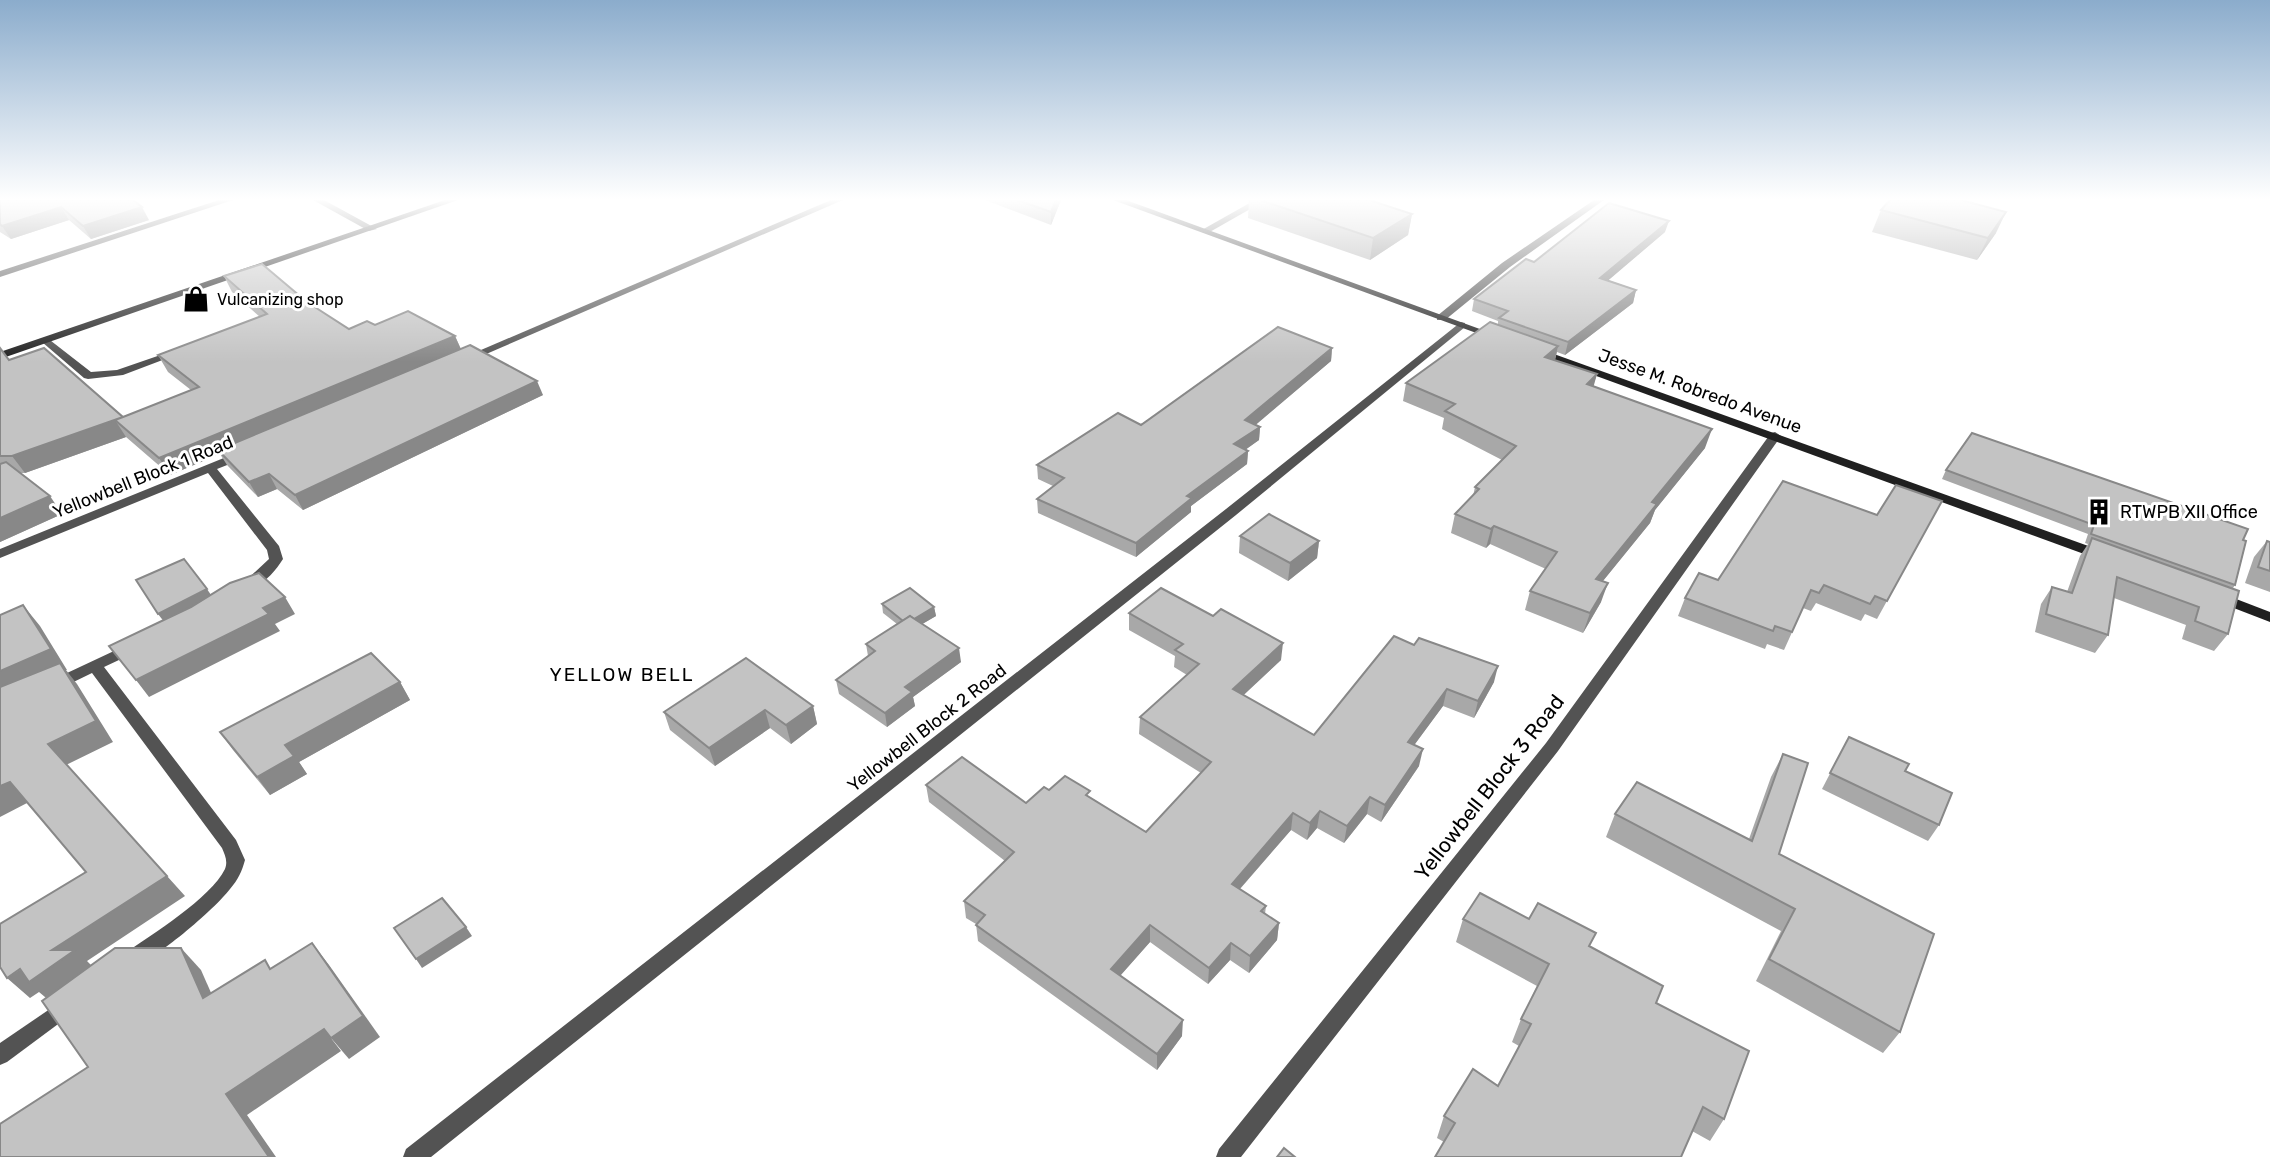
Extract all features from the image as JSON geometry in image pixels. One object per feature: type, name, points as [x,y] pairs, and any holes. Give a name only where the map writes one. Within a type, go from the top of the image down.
[{"type":"main road","points":[[0,356],[299,254]]},
{"type":"main road","points":[[1265,254],[1500,338]]},
{"type":"main road","name":"Jesse M. Robredo Avenue","points":[[1526,348],[2113,559]]},
{"type":"main road","points":[[2205,593],[2270,617]]},
{"type":"street","points":[[0,274],[62,254]]},
{"type":"street","points":[[454,364],[712,254]]},
{"type":"street","points":[[1441,318],[1522,254]]},
{"type":"street","name":"Yellowbell Block 2 Road","points":[[414,1157],[1231,512],[1461,324]]},
{"type":"street","points":[[47,340],[88,376],[119,373],[192,348]]},
{"type":"street","name":"Yellowbell Block 3 Road","points":[[1227,1157],[1552,747],[1774,436]]},
{"type":"street","name":"Yellowbell Block 1 Road","points":[[0,554],[249,452]]},
{"type":"street","points":[[210,468],[274,548],[276,559],[262,576],[230,596]]},
{"type":"street","points":[[36,693],[146,641]]},
{"type":"street","points":[[96,666],[230,845],[236,860],[218,891],[192,914],[118,969]]},
{"type":"street","points":[[0,1055],[86,993]]},
{"type":"building","points":[[1544,254],[1629,254],[1600,278],[1636,290],[1568,342],[1499,318],[1508,311],[1474,299],[1526,259],[1534,262]]},
{"type":"building","points":[[262,264],[307,302],[349,329],[367,321],[375,325],[408,311],[455,336],[159,458],[115,420],[199,387],[158,355],[267,314],[224,276]]},
{"type":"building","points":[[1490,322],[1558,346],[1545,357],[1597,374],[1587,384],[1712,429],[1652,502],[1657,504],[1596,579],[1608,583],[1590,613],[1530,591],[1557,552],[1494,526],[1491,529],[1455,514],[1479,489],[1475,487],[1516,446],[1445,411],[1455,404],[1406,383]]},
{"type":"building","points":[[1278,327],[1332,348],[1245,420],[1260,427],[1234,444],[1248,451],[1187,496],[1192,498],[1136,543],[1037,499],[1064,478],[1037,465],[1118,413],[1141,425]]},
{"type":"building","points":[[470,345],[537,381],[295,495],[269,474],[249,482],[218,450]]},
{"type":"building","points":[[0,348],[9,360],[44,348],[123,417],[12,456],[0,456]]},
{"type":"building","name":"RTWPB XII Office","points":[[1972,433],[2248,529],[2243,540],[2246,541],[2235,585],[2091,534],[2094,525],[1946,470]]},
{"type":"building","points":[[6,462],[50,496],[0,518],[0,464]]},
{"type":"building","points":[[1783,481],[1877,515],[1896,485],[1942,501],[1887,601],[1875,596],[1870,604],[1824,585],[1819,593],[1811,590],[1792,632],[1775,626],[1773,631],[1685,598],[1699,573],[1718,580]]},
{"type":"building","points":[[1269,514],[1319,541],[1290,563],[1240,536]]},
{"type":"building","points":[[2092,538],[2239,591],[2228,634],[2195,621],[2199,607],[2117,577],[2108,635],[2046,614],[2052,587],[2072,593]]},
{"type":"building","points":[[2267,541],[2270,542],[2270,571],[2258,567]]},
{"type":"building","points":[[184,559],[207,589],[158,614],[136,580]]},
{"type":"building","points":[[259,573],[285,597],[263,608],[269,614],[136,680],[109,646],[191,607],[230,583]]},
{"type":"building","points":[[910,588],[934,607],[914,619],[910,616],[903,621],[882,604]]},
{"type":"building","points":[[1161,588],[1213,616],[1221,609],[1283,643],[1233,689],[1314,735],[1394,636],[1414,645],[1419,638],[1498,666],[1478,701],[1447,689],[1408,742],[1423,749],[1385,805],[1370,797],[1347,826],[1320,811],[1310,823],[1293,813],[1232,884],[1266,906],[1261,911],[1279,923],[1250,956],[1231,943],[1209,968],[1150,925],[1111,969],[1183,1020],[1157,1054],[976,925],[985,915],[964,901],[1014,852],[926,785],[962,757],[1026,803],[1044,787],[1049,790],[1065,776],[1090,791],[1086,795],[1146,832],[1211,762],[1140,717],[1199,664],[1175,650],[1183,644],[1129,613]]},
{"type":"building","points":[[23,605],[51,649],[0,671],[0,615]]},
{"type":"building","points":[[910,616],[959,648],[905,687],[912,692],[885,713],[836,680],[875,651],[866,644]]},
{"type":"building","points":[[371,653],[400,682],[285,745],[294,756],[257,777],[220,732]]},
{"type":"building","points":[[746,658],[813,706],[786,725],[765,710],[709,748],[664,712]]},
{"type":"building","points":[[60,663],[96,721],[48,744],[167,876],[52,950],[75,950],[29,982],[20,969],[7,978],[0,967],[0,924],[86,872],[10,782],[0,786],[0,687]]},
{"type":"building","points":[[1849,737],[1909,764],[1905,771],[1952,793],[1939,825],[1830,773]]},
{"type":"building","points":[[1783,754],[1808,763],[1779,854],[1934,934],[1900,1032],[1769,959],[1795,909],[1615,814],[1637,782],[1752,841]]},
{"type":"building","points":[[1480,893],[1529,919],[1538,903],[1596,933],[1589,946],[1663,986],[1656,1003],[1749,1051],[1724,1119],[1703,1107],[1681,1157],[1435,1157],[1455,1123],[1444,1116],[1473,1069],[1498,1086],[1531,1024],[1521,1019],[1549,964],[1463,919]]},
{"type":"building","points":[[442,898],[466,927],[416,959],[394,928]]},
{"type":"building","points":[[312,943],[363,1016],[331,1038],[324,1029],[226,1094],[269,1157],[0,1157],[0,1124],[88,1067],[42,1001],[115,948],[181,948],[203,998],[265,960],[270,969]]},
{"type":"building","points":[[1284,1148],[1295,1157],[1277,1157]]},
{"type":"place","name":"Vulcanizing shop","points":[[196,299]]},
{"type":"place","name":"RTWPB XII Office","points":[[2099,512]]},
{"type":"district","name":"YELLOW BELL","points":[[622,674]]}]
